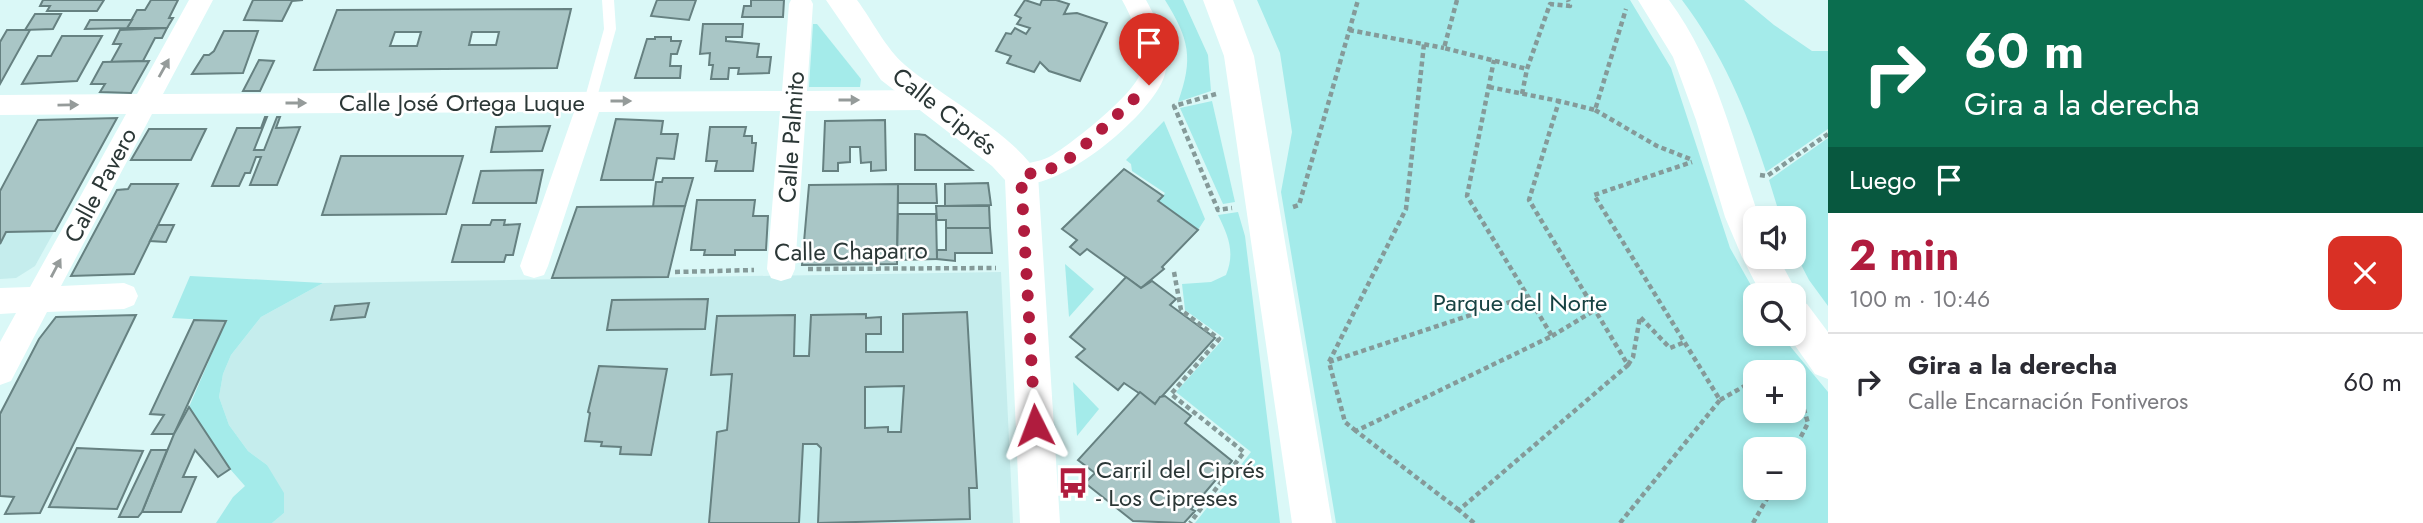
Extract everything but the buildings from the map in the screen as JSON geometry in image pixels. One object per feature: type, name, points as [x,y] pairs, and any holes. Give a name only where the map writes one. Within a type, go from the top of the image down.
[{"type":"street","name":"Calle Pavero","points":[[0,371],[201,0]]},
{"type":"street","name":"Calle Ciprés","points":[[841,0],[892,72],[925,100],[1003,157],[1021,176]]},
{"type":"street","points":[[1040,523],[1021,176],[1056,167],[1073,156],[1149,85],[1154,63],[1149,24],[1134,0]]},
{"type":"street","points":[[1218,0],[1239,56],[1312,523]]},
{"type":"street","points":[[1653,0],[1665,15],[1704,92],[1743,211]]},
{"type":"street","name":"Calle Palmito","points":[[781,269],[801,4]]},
{"type":"street","name":"Calle José Ortega Luque","points":[[0,105],[925,100]]},
{"type":"street","points":[[534,266],[590,101]]},
{"type":"street","points":[[0,300],[124,296]]},
{"type":"street","points":[[1806,332],[1828,362]]},
{"type":"lane","points":[[590,101],[610,29],[608,1]]},
{"type":"path","points":[[1285,210],[1299,205],[1358,0]]},
{"type":"path","points":[[1444,48],[1457,0]]},
{"type":"path","points":[[1522,94],[1527,69],[1550,4],[1570,6],[1568,0]]},
{"type":"path","points":[[1595,110],[1629,0]]},
{"type":"path","points":[[1349,30],[1444,48],[1527,69]]},
{"type":"path","points":[[1424,44],[1406,209],[1329,362],[1345,422],[1474,523]]},
{"type":"path","points":[[1494,60],[1467,196],[1552,336]]},
{"type":"path","points":[[1489,87],[1559,100],[1595,110],[1657,146],[1698,160],[1594,195],[1720,400]]},
{"type":"path","points":[[1211,96],[1174,106],[1219,209]]},
{"type":"path","points":[[1559,100],[1529,200],[1628,365]]},
{"type":"path","points":[[1759,175],[1767,176],[1828,134]]},
{"type":"path","name":"Calle Chaparro","points":[[675,272],[1027,268]]},
{"type":"path","points":[[1174,272],[1181,310],[1219,339],[1171,394],[1244,452],[1190,523]]},
{"type":"path","points":[[1329,362],[1528,296]]},
{"type":"path","points":[[1356,431],[1552,336],[1595,310]]},
{"type":"path","points":[[1459,510],[1628,365],[1633,357],[1640,317],[1670,348],[1685,342]]},
{"type":"path","points":[[1620,523],[1720,400],[1743,387]]},
{"type":"path","points":[[1801,437],[1808,423],[1806,416]]},
{"type":"path","points":[[1753,523],[1766,500]]},
{"type":"shaded area","points":[[117,118],[35,266],[16,278],[0,279],[0,191],[38,120]]},
{"type":"shaded area","points":[[1001,272],[1013,523],[272,523],[284,513],[267,465],[248,451],[229,425],[219,397],[223,374],[231,355],[261,317],[323,283]]},
{"type":"green space","points":[[1165,0],[1183,0],[1208,55],[1211,91],[1178,102],[1186,73],[1186,49],[1179,26]]},
{"type":"green space","name":"Parque del Norte","points":[[1257,0],[1630,0],[1671,68],[1730,248],[1750,283],[1743,283],[1743,346],[1790,346],[1802,360],[1743,360],[1743,423],[1806,423],[1806,365],[1828,392],[1828,523],[1336,523],[1281,192],[1292,132],[1280,53]]},
{"type":"green space","points":[[1682,0],[1744,0],[1812,51],[1828,51],[1828,129],[1766,172],[1750,126],[1721,61]]},
{"type":"green space","points":[[813,24],[817,24],[861,79],[860,87],[809,87]]},
{"type":"green space","points":[[1212,101],[1235,202],[1223,204],[1180,108]]},
{"type":"green space","points":[[1164,121],[1205,219],[1198,230],[1158,201],[1165,193],[1132,171],[1131,164],[1126,160]]},
{"type":"green space","points":[[1828,138],[1828,306],[1803,269],[1806,269],[1806,206],[1777,206],[1769,180]]},
{"type":"green space","points":[[1238,212],[1245,236],[1280,523],[1195,523],[1251,452],[1176,392],[1224,338],[1185,310],[1182,284],[1211,282],[1226,275],[1230,245],[1218,215]]},
{"type":"green space","points":[[1065,264],[1094,289],[1069,317]]},
{"type":"green space","points":[[190,276],[323,283],[261,317],[231,355],[223,374],[219,397],[229,425],[248,451],[267,465],[284,493],[284,513],[272,523],[216,523],[233,497],[245,486],[230,469],[189,407],[226,321],[172,318]]},
{"type":"green space","points":[[1073,382],[1099,409],[1077,436]]},
{"type":"place","name":"Carril del Ciprés - Los Cipreses","points":[[1073,483]]},
{"type":"route","points":[[1035,425],[1021,176],[1056,167],[1073,156],[1149,85]]}]
